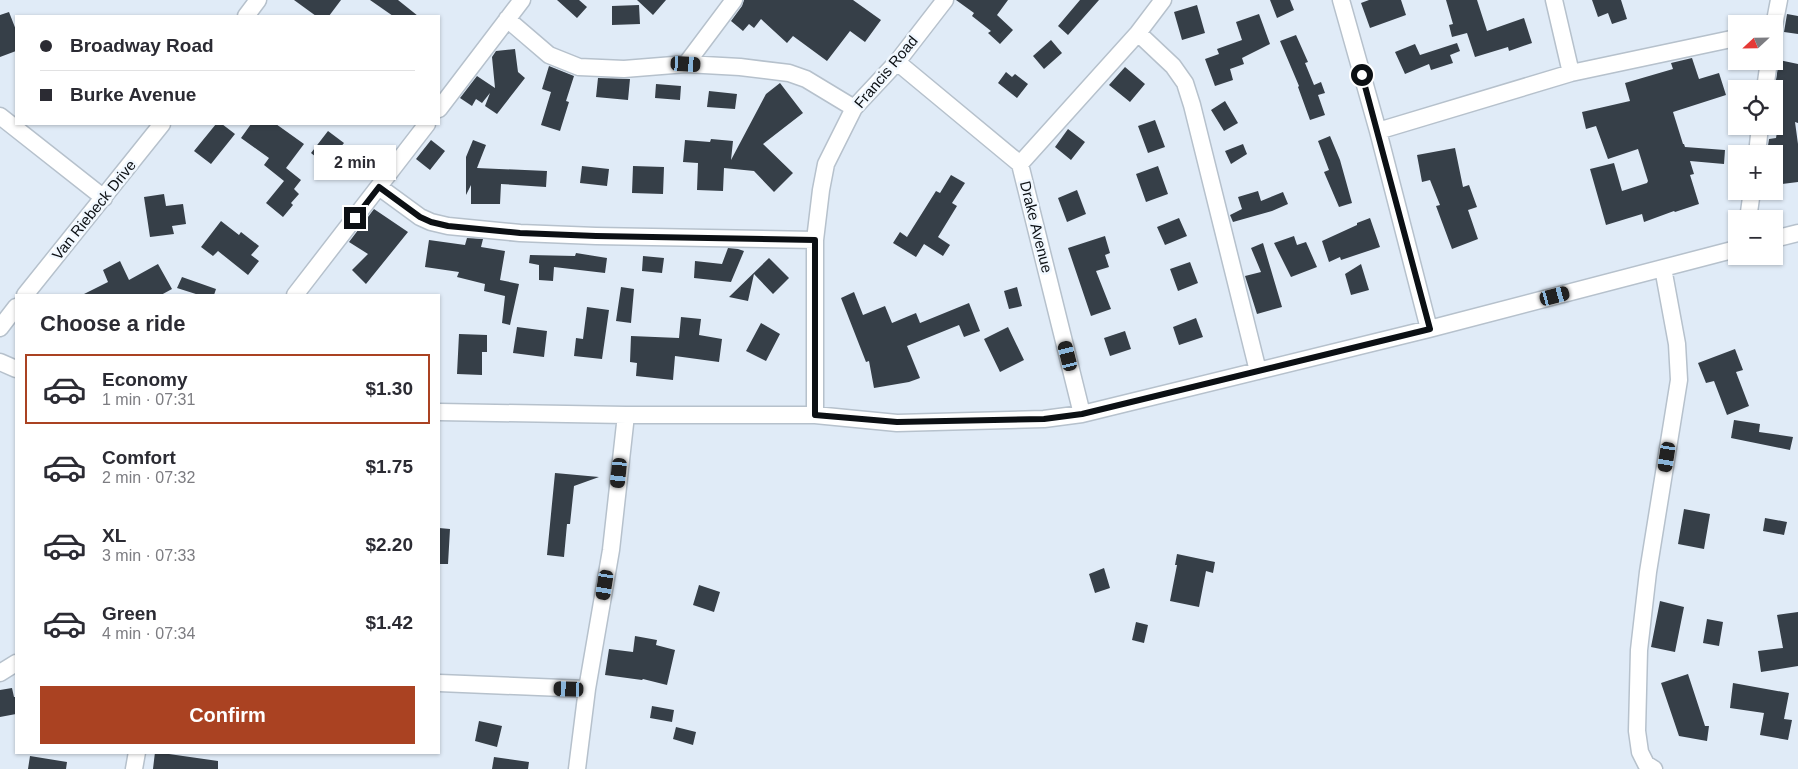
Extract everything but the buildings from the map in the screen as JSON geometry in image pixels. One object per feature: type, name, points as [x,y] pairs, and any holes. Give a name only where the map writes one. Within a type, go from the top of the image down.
[{"type":"street","points":[[247,15],[258,0]]},
{"type":"street","points":[[440,108],[522,0]]},
{"type":"street","points":[[686,64],[734,0]]},
{"type":"street","name":"Francis Road","points":[[815,415],[815,240],[826,164],[854,108],[897,62],[944,0]]},
{"type":"street","name":"Drake Avenue","points":[[1082,414],[1020,164],[1138,33],[1163,0]]},
{"type":"street","points":[[1341,0],[1378,130],[1430,329]]},
{"type":"street","points":[[1554,0],[1571,73]]},
{"type":"street","points":[[1776,15],[1779,0]]},
{"type":"street","points":[[507,19],[549,55],[579,67],[624,69],[686,64],[740,67],[789,73],[806,79],[854,108]]},
{"type":"street","points":[[1138,33],[1173,66],[1184,83],[1192,105],[1258,371]]},
{"type":"street","points":[[1378,130],[1571,73],[1728,40]]},
{"type":"street","points":[[897,62],[1020,164]]},
{"type":"street","points":[[0,116],[104,198]]},
{"type":"street","name":"Van Riebeck Drive","points":[[26,294],[161,125]]},
{"type":"street","points":[[296,294],[426,125]]},
{"type":"street","points":[[379,187],[420,217],[448,226],[520,233],[596,236],[815,240]]},
{"type":"street","points":[[1783,237],[1798,233]]},
{"type":"street","points":[[440,412],[626,415],[815,415],[897,422],[1044,419],[1082,414],[1430,329],[1728,251]]},
{"type":"street","points":[[1654,769],[1646,764],[1640,752],[1637,731],[1638,650],[1679,380],[1677,344],[1663,268]]},
{"type":"street","points":[[0,328],[15,308]]},
{"type":"street","points":[[0,362],[15,369]]},
{"type":"street","points":[[577,769],[587,689],[611,550],[626,415]]},
{"type":"street","points":[[0,673],[15,664]]},
{"type":"street","points":[[440,683],[587,689]]},
{"type":"street","points":[[134,769],[137,754]]},
{"type":"route","points":[[355,218],[379,187],[420,217],[448,226],[520,233],[596,236],[815,240],[815,415],[897,422],[1044,419],[1082,414],[1430,329],[1362,75]]}]
